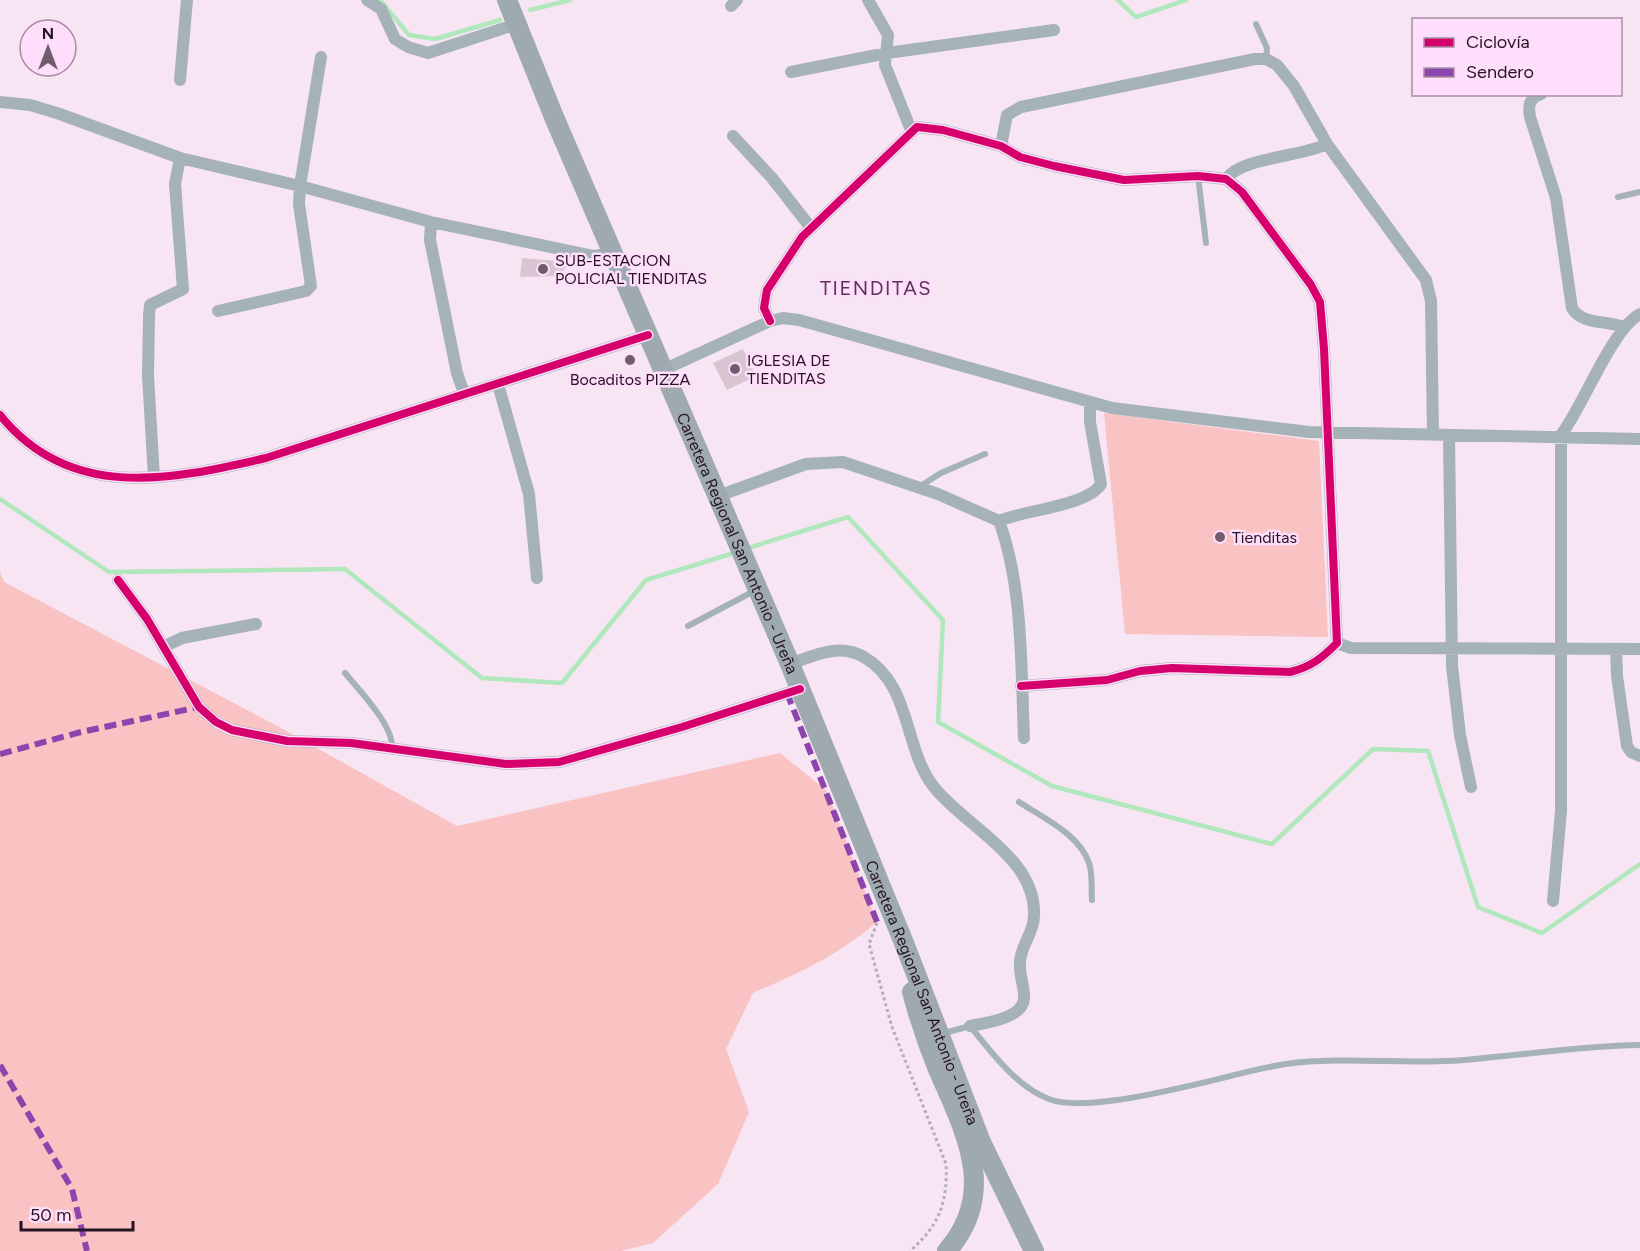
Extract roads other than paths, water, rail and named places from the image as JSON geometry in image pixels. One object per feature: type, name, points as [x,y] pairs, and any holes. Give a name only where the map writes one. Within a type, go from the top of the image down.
[{"type":"main road","name":"Carretera Regional San Antonio - Ureña","points":[[507,0],[800,688],[941,1034],[981,1142],[1034,1251]]},
{"type":"main road","points":[[904,943],[904,963],[923,1030],[970,1144],[975,1169],[968,1216],[947,1251]]},
{"type":"street","points":[[180,80],[187,0]]},
{"type":"street","points":[[368,0],[381,9],[395,39],[408,47],[428,52],[517,24]]},
{"type":"street","points":[[868,0],[888,35],[885,65],[911,130]]},
{"type":"street","points":[[791,72],[887,52],[1054,30]]},
{"type":"street","points":[[219,311],[306,291],[311,286],[299,204],[321,57]]},
{"type":"street","points":[[1001,146],[1007,115],[1021,107],[1255,59],[1266,59],[1277,65],[1294,86],[1327,144],[1426,280],[1431,301],[1433,435]]},
{"type":"street","points":[[1534,96],[1529,103],[1530,117],[1557,198],[1572,308],[1577,316],[1584,320],[1602,320],[1624,327]]},
{"type":"street","points":[[0,102],[30,105],[48,110],[180,158],[300,186],[431,222],[594,256],[613,253]]},
{"type":"street","points":[[770,321],[764,308],[767,290],[802,237],[911,130],[924,127],[1001,146],[1028,159],[1124,180],[1198,176],[1226,179],[1242,192],[1311,285],[1320,302],[1337,643],[1321,659],[1305,669],[1290,672],[1172,669],[1140,671],[1107,680],[1021,686]]},
{"type":"street","points":[[733,135],[772,178],[811,228]]},
{"type":"street","points":[[1226,179],[1231,172],[1250,165],[1315,150],[1327,144]]},
{"type":"street","points":[[154,477],[148,376],[149,315],[150,305],[183,289],[175,184],[180,158]]},
{"type":"street","points":[[431,222],[430,240],[457,373],[464,393]]},
{"type":"street","points":[[1553,901],[1562,811],[1561,438],[1624,327],[1640,314]]},
{"type":"street","points":[[663,370],[770,321],[783,318],[799,320],[1112,408],[1327,433],[1640,439]]},
{"type":"street","points":[[0,416],[16,436],[74,470],[109,477],[154,477],[201,473],[266,458],[648,335]]},
{"type":"street","points":[[498,384],[529,494],[537,578]]},
{"type":"street","points":[[718,496],[806,464],[832,461],[854,464],[999,521],[1015,514],[1075,500],[1097,491],[1101,484],[1090,422],[1090,403]]},
{"type":"street","points":[[1449,436],[1452,648],[1460,735],[1471,787]]},
{"type":"street","points":[[999,521],[1012,574],[1024,738]]},
{"type":"street","points":[[118,580],[147,619],[199,707],[216,723],[232,730],[287,741],[392,747],[506,764],[559,762],[682,728],[800,688]]},
{"type":"street","points":[[163,647],[182,638],[256,624]]},
{"type":"street","points":[[1337,643],[1351,648],[1640,649]]},
{"type":"street","points":[[1616,649],[1617,676],[1627,746],[1631,752],[1640,756]]},
{"type":"street","points":[[790,664],[831,650],[854,652],[867,659],[897,696],[909,723],[922,767],[933,787],[1003,849],[1023,875],[1035,914],[1031,933],[1020,955],[1024,1000],[1016,1012],[970,1026]]},
{"type":"lane","points":[[1256,24],[1267,48],[1266,59]]},
{"type":"lane","points":[[1198,176],[1206,243]]},
{"type":"lane","points":[[1618,197],[1640,192]]},
{"type":"lane","points":[[919,488],[941,473],[985,454]]},
{"type":"lane","points":[[688,626],[757,590]]},
{"type":"lane","points":[[345,673],[387,728],[392,739],[392,747]]},
{"type":"lane","points":[[1019,802],[1067,834],[1081,847],[1089,864],[1092,900]]},
{"type":"lane","points":[[941,1034],[970,1026],[1007,1069],[1050,1100],[1084,1103],[1159,1093],[1286,1065],[1328,1061],[1461,1060],[1582,1046],[1640,1045]]},
{"type":"waterway","points":[[380,0],[409,35],[435,39],[500,20]]},
{"type":"waterway","points":[[530,10],[570,0]]},
{"type":"waterway","points":[[1118,0],[1136,17],[1186,0]]},
{"type":"waterway","points":[[0,499],[109,572],[345,569],[482,678],[562,683],[646,580],[737,552]]},
{"type":"waterway","points":[[745,549],[848,517],[943,620],[938,722],[1052,786],[1272,844],[1373,749],[1428,751],[1478,907],[1542,933],[1640,864]]},
{"type":"place","name":"SUB-ESTACION POLICIAL TIENDITAS","points":[[543,269]]},
{"type":"place","name":"Bocaditos PIZZA","points":[[630,360]]},
{"type":"place","name":"IGLESIA DE TIENDITAS","points":[[735,369]]},
{"type":"place","name":"Tienditas","points":[[1220,537]]},
{"type":"district","name":"TIENDITAS","points":[[876,288]]}]
